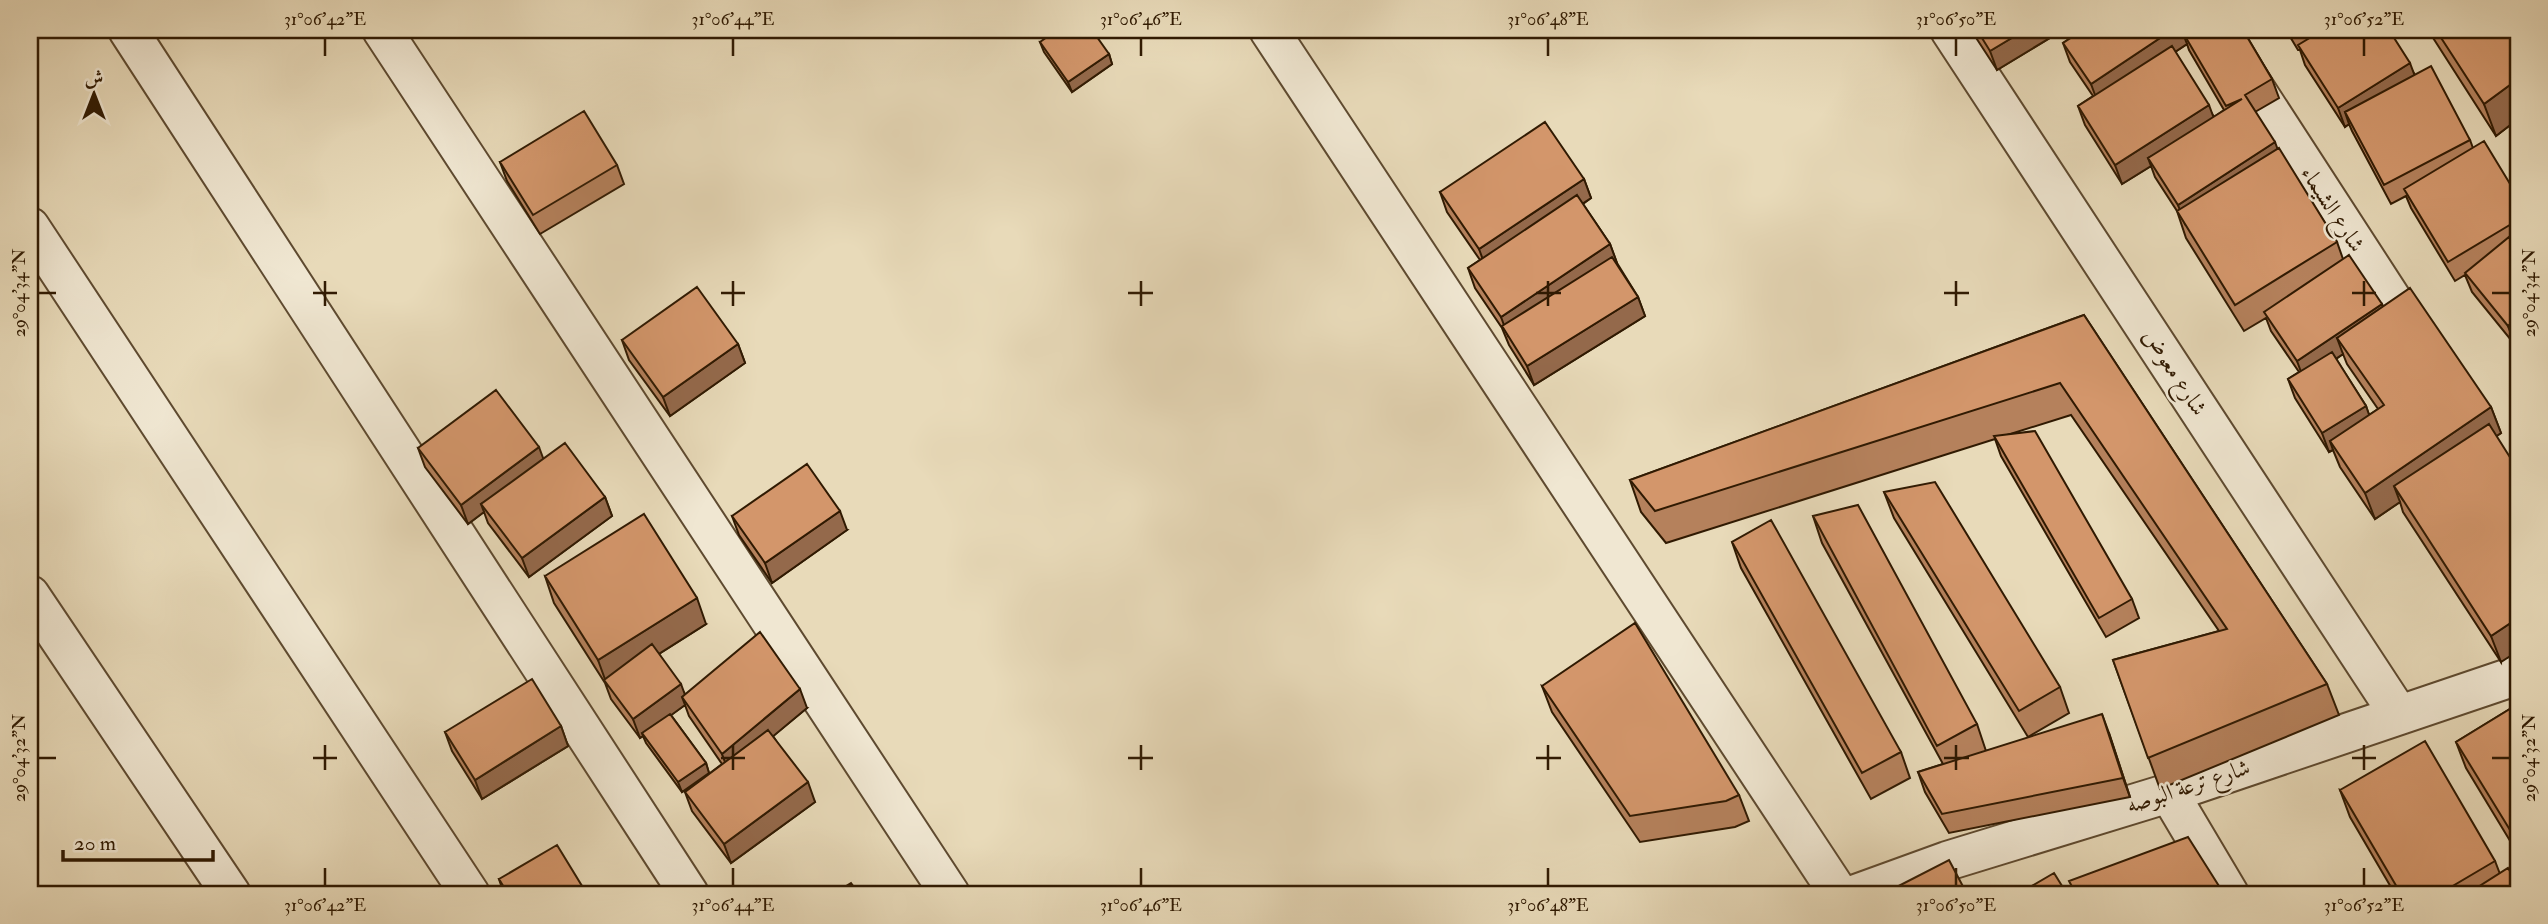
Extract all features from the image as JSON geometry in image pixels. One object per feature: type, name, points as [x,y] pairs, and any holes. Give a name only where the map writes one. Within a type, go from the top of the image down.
[{"type":"street","points":[[128,30],[689,894]]},
{"type":"street","points":[[382,30],[950,894]]},
{"type":"street","points":[[1269,30],[1839,894]]},
{"type":"street","name":"شارع معوض","points":[[1950,30],[2399,715]]},
{"type":"street","name":"شارع الشيماء","points":[[2217,30],[2435,367]]},
{"type":"street","points":[[30,227],[470,894]]},
{"type":"street","points":[[30,595],[232,894]]},
{"type":"street","name":"شارع ترعة البوصه","points":[[1856,894],[1947,861],[2169,793],[2518,675]]},
{"type":"street","points":[[2169,793],[2229,894]]},
{"type":"building","points":[[1057,30],[1092,30],[1109,54],[1068,82],[1040,42]]},
{"type":"building","points":[[1977,30],[2025,30],[1990,51]]},
{"type":"building","points":[[2083,30],[2172,30],[2091,84],[2063,43]]},
{"type":"building","points":[[2243,30],[2272,79],[2245,95],[2275,142],[2178,205],[2148,158],[2242,99],[2226,106],[2182,31]]},
{"type":"building","points":[[2323,30],[2389,30],[2410,63],[2338,108],[2298,45]]},
{"type":"building","points":[[2436,30],[2518,30],[2518,79],[2484,104]]},
{"type":"building","points":[[2172,46],[2209,105],[2115,165],[2078,106]]},
{"type":"building","points":[[2431,66],[2470,140],[2384,185],[2345,112]]},
{"type":"building","points":[[584,111],[617,165],[533,215],[500,162]]},
{"type":"building","points":[[1545,122],[1584,179],[1479,249],[1440,192]]},
{"type":"building","points":[[2484,141],[2518,197],[2518,220],[2448,262],[2404,189]]},
{"type":"building","points":[[2279,148],[2337,242],[2235,305],[2177,211]]},
{"type":"building","points":[[1577,195],[1610,244],[1501,317],[1468,268]]},
{"type":"building","points":[[2509,237],[2518,248],[2518,318],[2508,326],[2465,273]]},
{"type":"building","points":[[2349,255],[2382,304],[2297,361],[2264,312]]},
{"type":"building","points":[[1612,257],[1638,297],[1527,366],[1502,326]]},
{"type":"building","points":[[697,287],[738,344],[663,397],[622,340]]},
{"type":"building","points":[[2410,288],[2491,407],[2365,493],[2330,441],[2384,405],[2337,338]]},
{"type":"building","points":[[2084,315],[2327,684],[2148,758],[2113,660],[2227,629],[2060,383],[1655,511],[1630,480]]},
{"type":"building","points":[[2332,352],[2366,406],[2322,433],[2288,379]]},
{"type":"building","points":[[496,390],[539,447],[461,505],[418,448]]},
{"type":"building","points":[[2489,424],[2518,470],[2518,618],[2491,636],[2394,486]]},
{"type":"building","points":[[2035,431],[2132,599],[2099,618],[1994,436]]},
{"type":"building","points":[[565,443],[605,497],[522,558],[481,504]]},
{"type":"building","points":[[807,464],[840,511],[765,563],[732,516]]},
{"type":"building","points":[[1935,482],[2060,687],[2019,711],[1884,492]]},
{"type":"building","points":[[1858,505],[1977,724],[1937,746],[1813,516]]},
{"type":"building","points":[[644,514],[697,598],[598,660],[545,576]]},
{"type":"building","points":[[1771,520],[1901,752],[1862,773],[1732,542]]},
{"type":"building","points":[[1635,623],[1739,795],[1726,801],[1630,816],[1542,686]]},
{"type":"building","points":[[760,632],[800,689],[722,754],[682,697]]},
{"type":"building","points":[[652,644],[681,684],[633,719],[604,680]]},
{"type":"building","points":[[532,679],[561,726],[475,780],[445,732]]},
{"type":"building","points":[[2518,704],[2518,843],[2456,742]]},
{"type":"building","points":[[670,714],[706,763],[678,782],[642,733]]},
{"type":"building","points":[[2102,714],[2123,778],[1942,814],[1918,772]]},
{"type":"building","points":[[768,730],[808,782],[724,844],[685,792]]},
{"type":"building","points":[[2425,741],[2495,861],[2439,894],[2401,894],[2340,790]]},
{"type":"building","points":[[2188,837],[2224,894],[2076,894],[2069,881]]},
{"type":"building","points":[[557,845],[582,886],[568,894],[508,894],[499,879]]},
{"type":"building","points":[[1949,860],[1967,894],[1883,894]]},
{"type":"building","points":[[2508,868],[2518,884],[2518,894],[2467,894]]},
{"type":"building","points":[[2054,873],[2067,894],[2018,894]]},
{"type":"building","points":[[851,883],[859,894],[833,894]]}]
